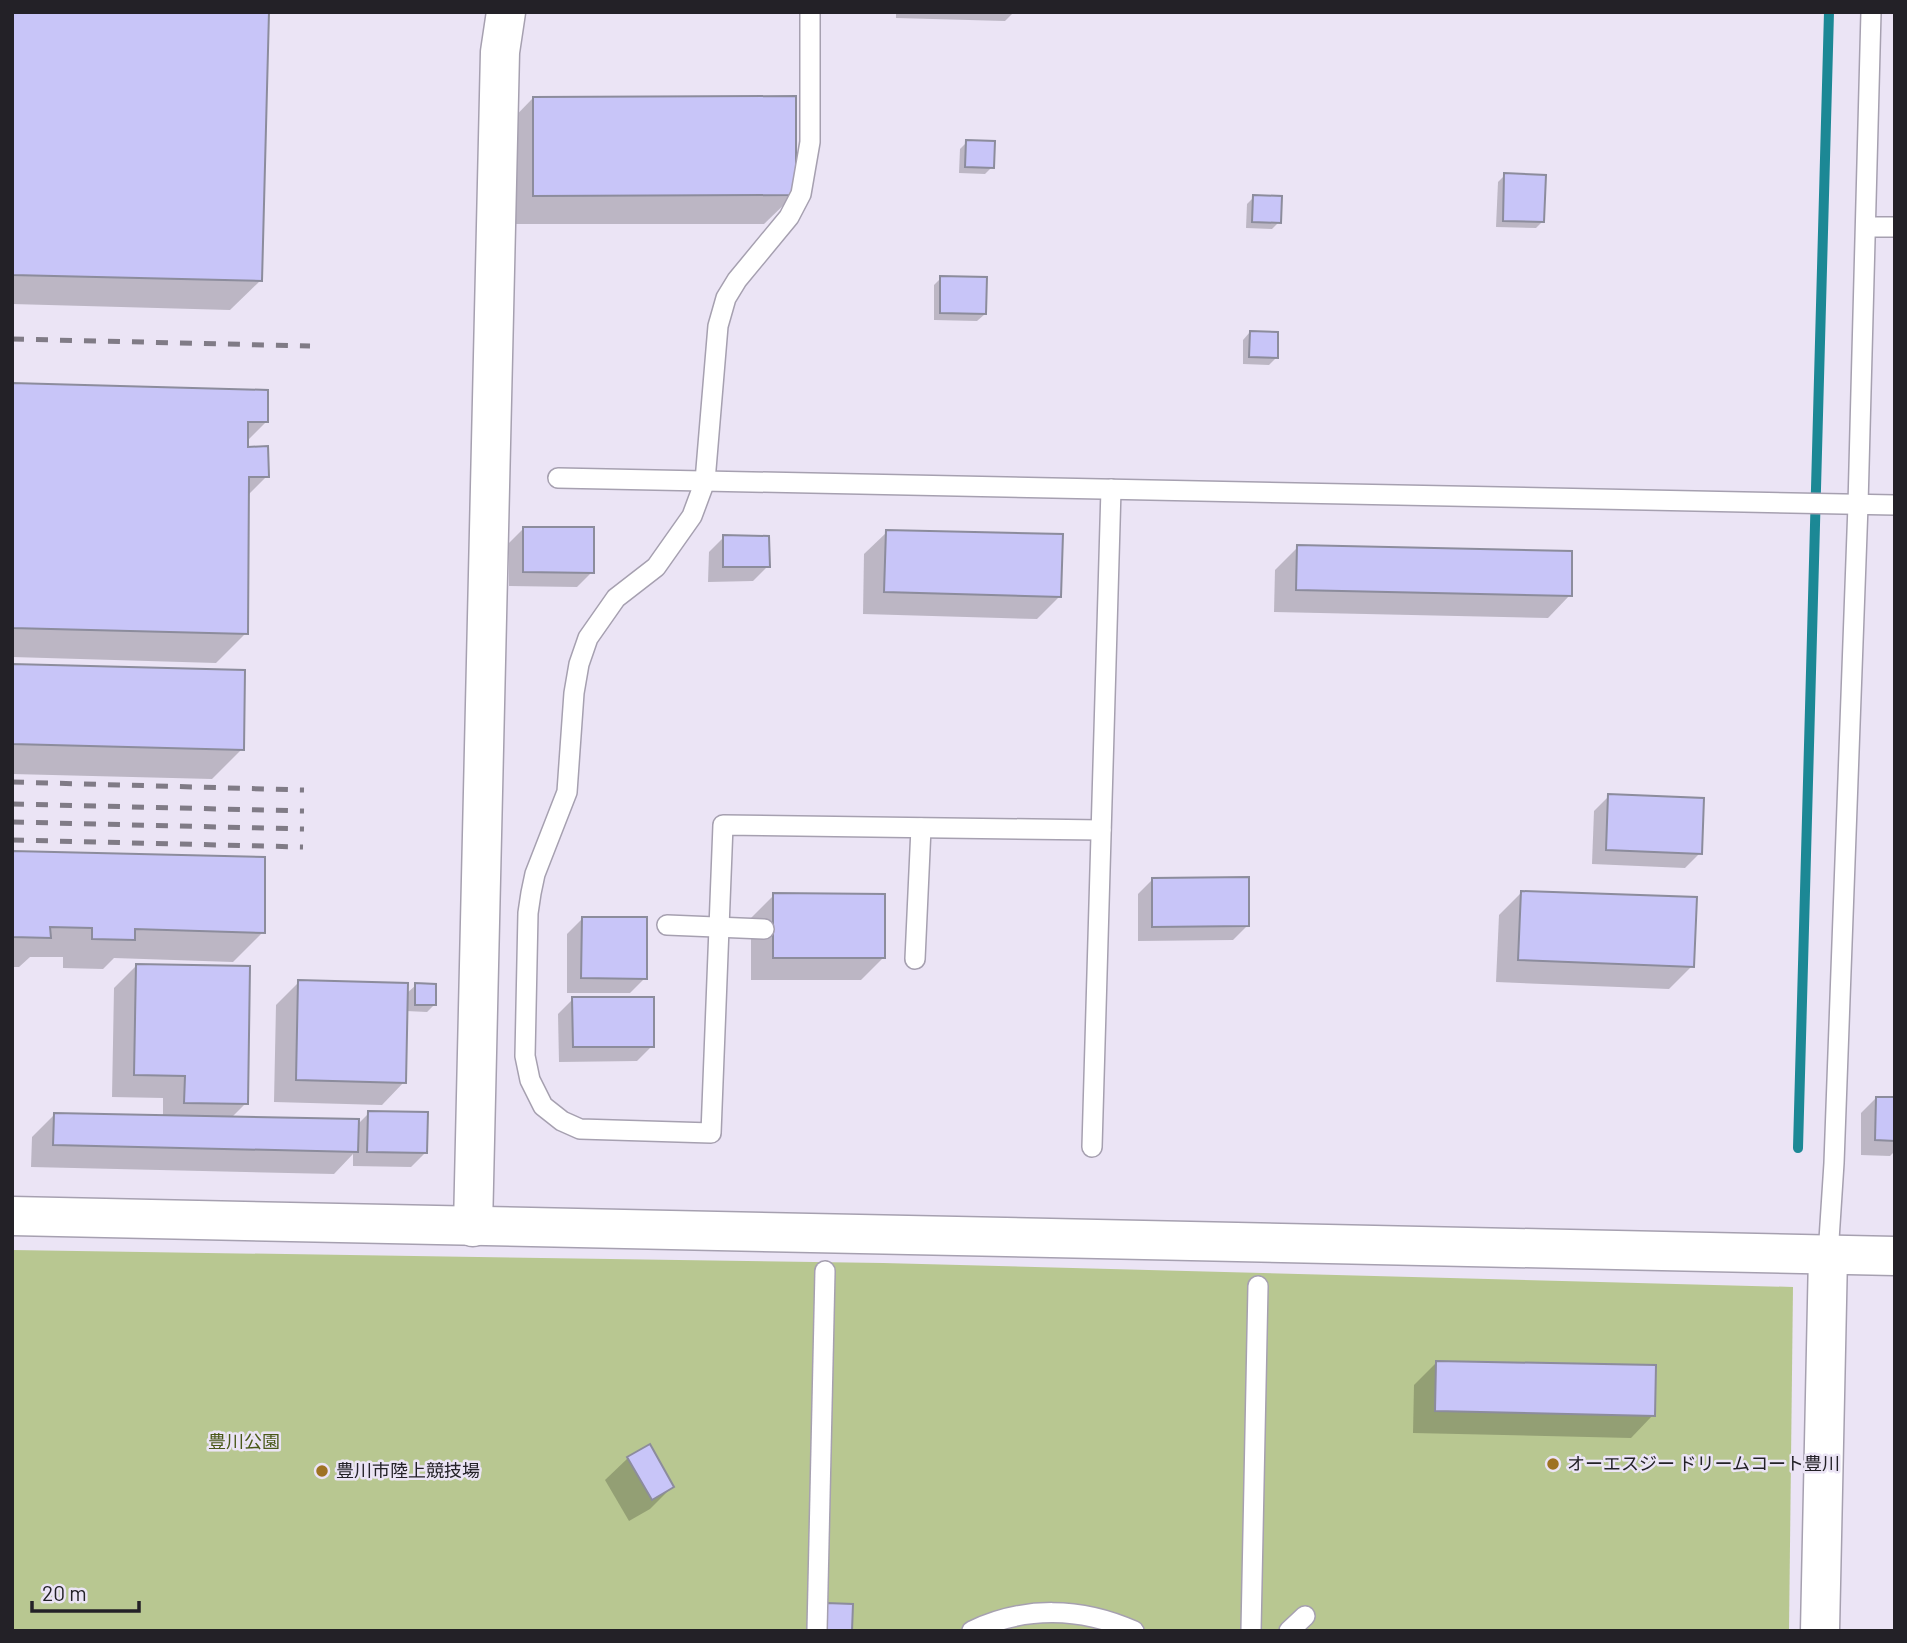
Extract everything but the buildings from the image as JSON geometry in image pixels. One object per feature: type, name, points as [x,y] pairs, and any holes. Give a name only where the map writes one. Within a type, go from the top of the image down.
[{"type":"street","points":[[473,1227],[500,52],[506,12]]},
{"type":"street","points":[[12,1216],[1895,1256]]},
{"type":"street","points":[[1820,1631],[1828,1255]]},
{"type":"lane","points":[[810,12],[810,142],[806,174],[801,194],[789,217],[737,280],[726,298],[718,326],[705,481],[692,516],[678,537],[656,567],[616,598],[588,638],[579,664],[574,693],[567,792],[535,874],[528,913],[525,1056],[530,1080],[543,1106],[562,1121],[580,1129],[711,1133],[723,825],[1101,830]]},
{"type":"lane","points":[[1828,1255],[1834,1163],[1858,505],[1871,12]]},
{"type":"lane","points":[[1866,227],[1895,227]]},
{"type":"lane","points":[[558,478],[1895,505]]},
{"type":"lane","points":[[1092,1147],[1111,489]]},
{"type":"lane","points":[[915,959],[920,828]]},
{"type":"lane","points":[[667,925],[764,929]]},
{"type":"lane","points":[[817,1631],[825,1270]]},
{"type":"lane","points":[[1251,1631],[1258,1286]]},
{"type":"lane","points":[[972,1631],[1012,1616],[1059,1612],[1091,1616],[1134,1631]]},
{"type":"lane","points":[[1289,1631],[1305,1616]]},
{"type":"green space","name":"豊川公園","points":[[12,1250],[883,1263],[1793,1287],[1789,1631],[12,1631]]},
{"type":"waterway","points":[[1798,1148],[1829,12]]},
{"type":"railway","points":[[12,339],[310,346]]},
{"type":"railway","points":[[12,782],[304,790]]},
{"type":"railway","points":[[12,804],[304,811]]},
{"type":"railway","points":[[12,822],[304,829]]},
{"type":"railway","points":[[12,840],[303,847]]},
{"type":"place","name":"オーエスジー ドリームコート豊川","points":[[1553,1464]]},
{"type":"place","name":"豊川市陸上競技場","points":[[322,1471]]}]
